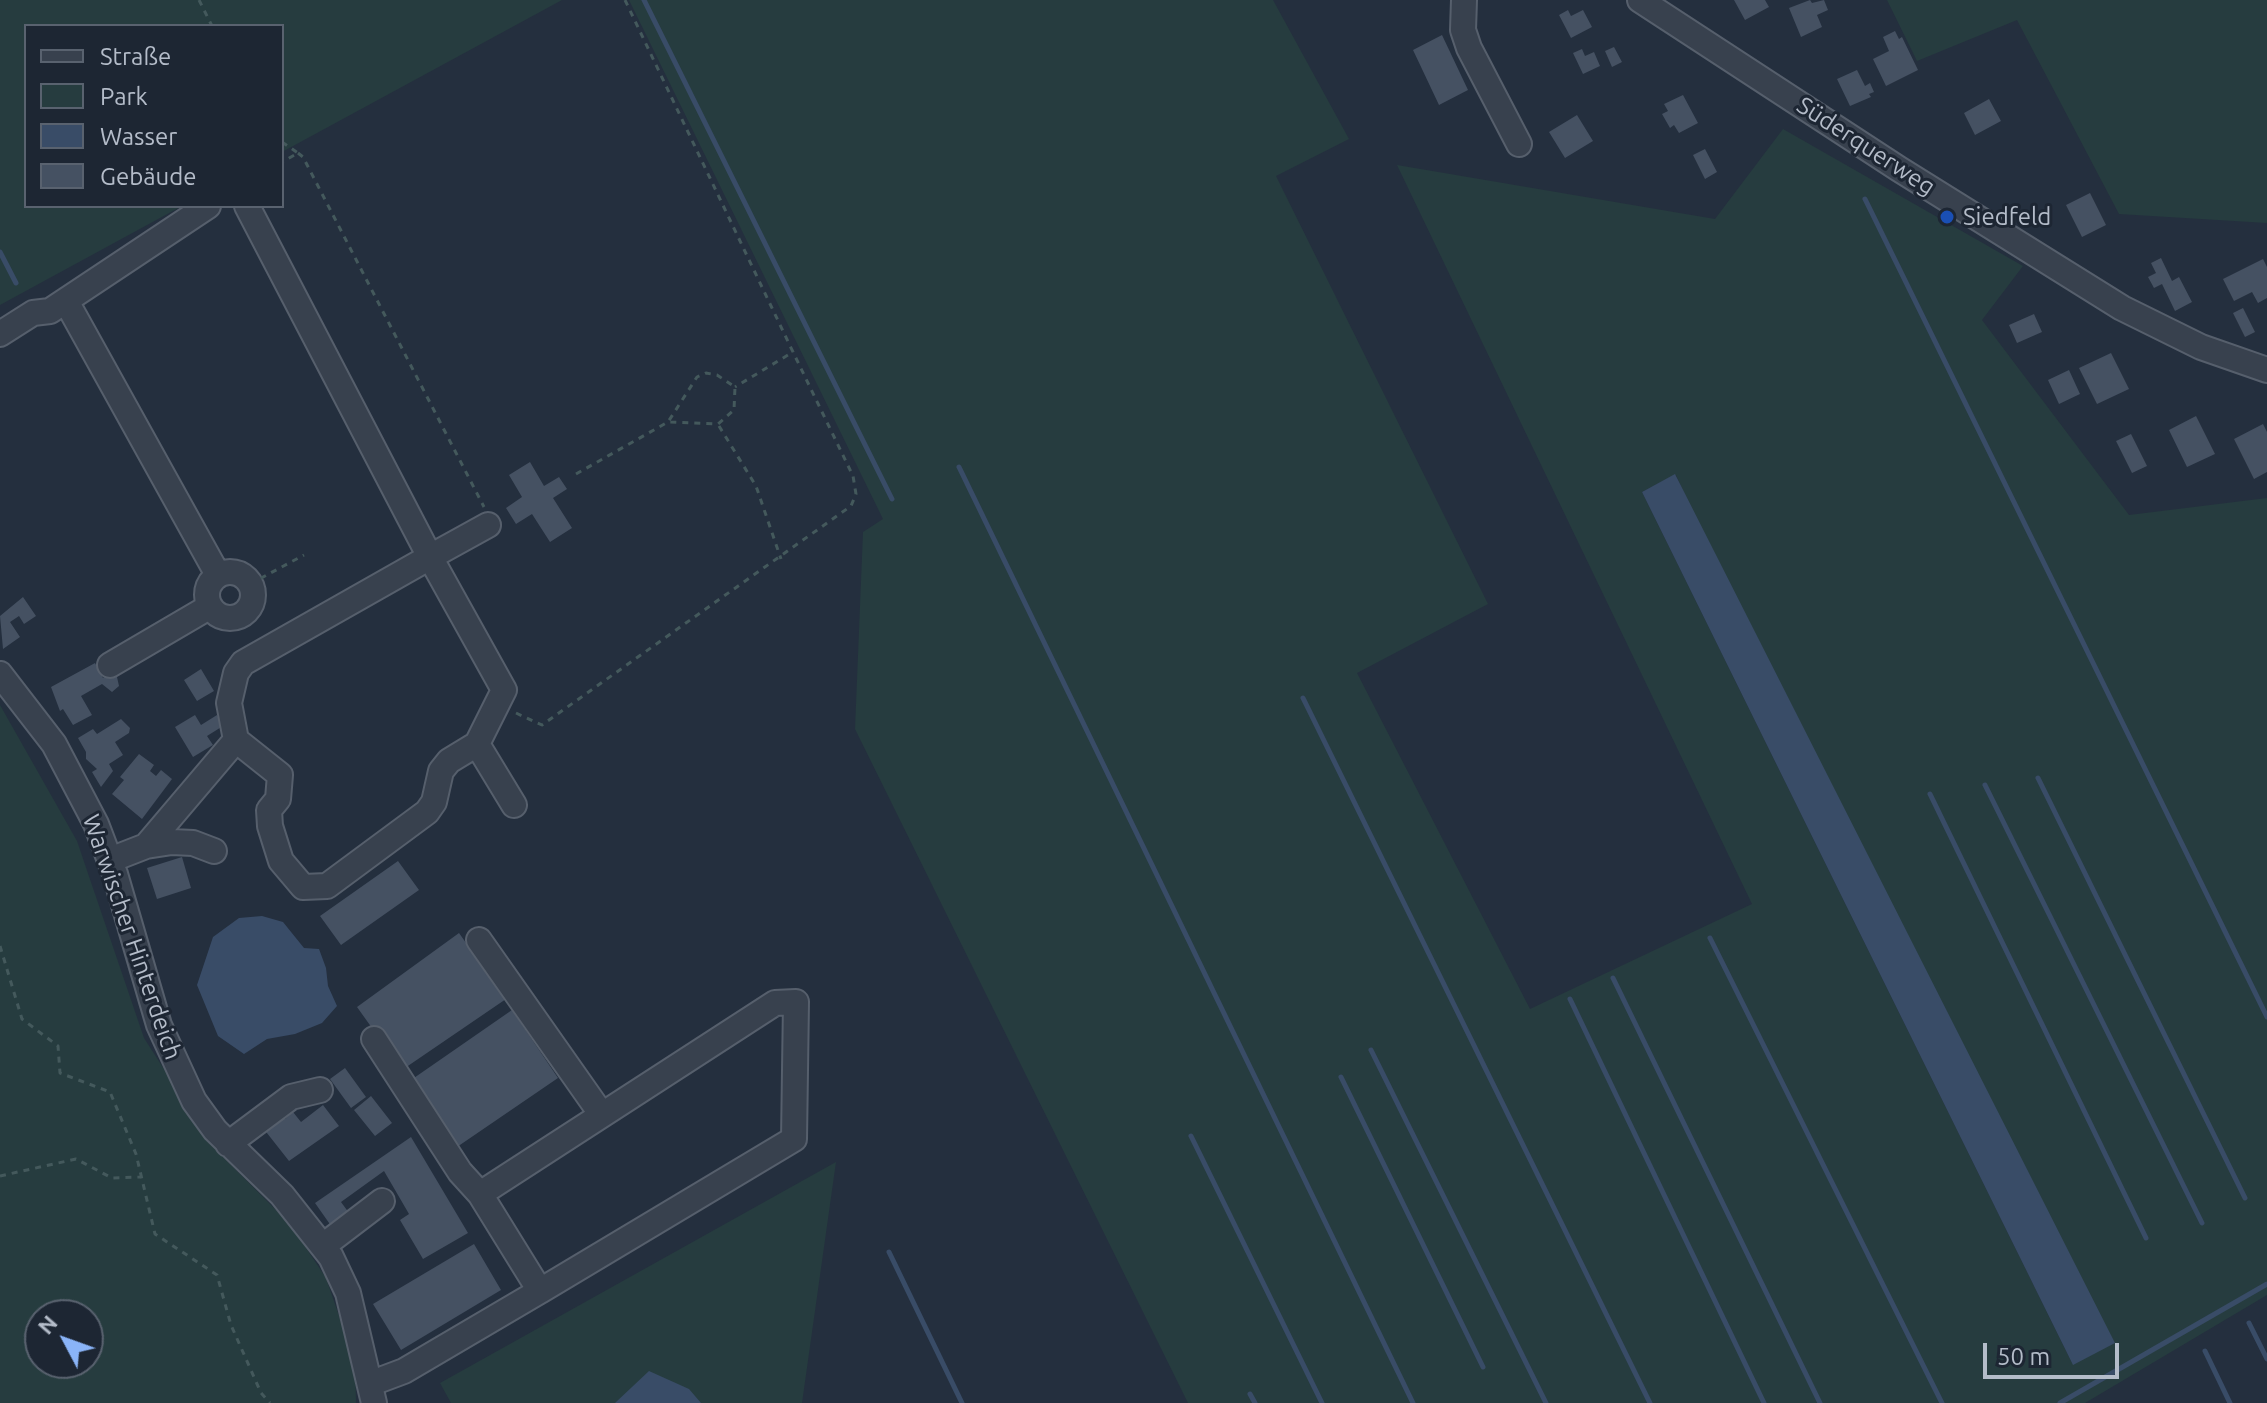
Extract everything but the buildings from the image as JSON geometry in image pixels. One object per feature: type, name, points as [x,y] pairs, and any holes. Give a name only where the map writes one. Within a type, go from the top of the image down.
[{"type":"street","points":[[1464,0],[1463,30],[1469,48],[1519,144]]},
{"type":"street","name":"Süderquerweg","points":[[1640,0],[2122,308],[2201,347],[2267,370]]},
{"type":"street","points":[[0,334],[33,313],[50,311],[205,208]]},
{"type":"street","points":[[248,208],[430,557],[504,690],[477,744],[449,761],[441,771],[434,802],[427,812],[327,886],[313,889],[303,887],[293,878],[275,846],[269,810],[278,799],[280,775],[236,740],[229,703],[230,690],[243,663],[261,650],[430,557],[488,525]]},
{"type":"street","points":[[66,301],[218,575]]},
{"type":"street","points":[[232,572],[250,584],[253,598],[241,616],[227,619],[209,607],[206,592],[218,575],[232,572]]},
{"type":"street","points":[[110,665],[209,607]]},
{"type":"street","points":[[241,616],[261,650]]},
{"type":"street","name":"Warwischer Hinterdeich","points":[[0,674],[54,744],[78,787],[110,860],[172,1060],[194,1101],[228,1144],[282,1195],[323,1246],[348,1293],[373,1393]]},
{"type":"street","points":[[146,846],[236,740]]},
{"type":"street","points":[[477,744],[514,805]]},
{"type":"street","points":[[110,860],[146,846],[193,843],[214,851]]},
{"type":"street","points":[[479,940],[602,1115]]},
{"type":"street","points":[[373,1393],[404,1371],[794,1139],[796,1002],[775,1003],[480,1194]]},
{"type":"street","points":[[374,1039],[460,1172],[480,1194],[540,1291]]},
{"type":"street","points":[[228,1144],[291,1097],[320,1090]]},
{"type":"street","points":[[323,1246],[382,1201]]},
{"type":"path","points":[[199,0],[211,24]]},
{"type":"path","points":[[497,704],[542,725],[834,521],[851,506],[856,494],[853,476],[625,0]]},
{"type":"path","points":[[284,143],[303,157],[493,524],[488,525]]},
{"type":"path","points":[[284,161],[298,153]]},
{"type":"path","points":[[735,387],[793,352]]},
{"type":"path","points":[[576,474],[668,422],[697,377],[706,373],[717,375],[735,387]]},
{"type":"path","points":[[668,422],[718,424],[734,410],[735,387]]},
{"type":"path","points":[[718,424],[756,486],[781,559]]},
{"type":"path","points":[[250,584],[304,555]]},
{"type":"path","points":[[0,946],[22,1019],[58,1046],[60,1073],[110,1092],[141,1177],[155,1234],[217,1275],[231,1325],[261,1393],[270,1403]]},
{"type":"path","points":[[0,1176],[76,1159],[112,1178],[141,1177]]},
{"type":"green space","points":[[0,0],[562,0],[284,151],[284,24],[24,24],[24,208],[178,208],[0,305]]},
{"type":"green space","points":[[629,0],[1273,0],[1349,139],[1276,176],[1488,604],[1357,673],[1530,1009],[1752,904],[1397,165],[1715,219],[1783,129],[2023,266],[1982,320],[2129,515],[2267,498],[2267,1295],[2085,1403],[1188,1403],[855,729],[863,532],[883,519]],"holes":[[[1676,475],[2073,1365],[1642,492]]]},
{"type":"green space","points":[[1887,0],[2267,0],[2267,223],[2119,214],[2017,20],[1917,61]]},
{"type":"green space","points":[[0,705],[77,841],[144,1038],[216,1150],[291,1225],[326,1278],[355,1362],[356,1403],[0,1403]]},
{"type":"green space","points":[[836,1162],[802,1403],[451,1403],[440,1383]]},
{"type":"water","points":[[1675,474],[2115,1343],[2073,1365],[1642,492]]},
{"type":"water","points":[[262,916],[283,922],[304,948],[319,949],[328,986],[337,1006],[322,1023],[295,1034],[267,1039],[244,1054],[218,1036],[197,985],[213,937],[239,918]]},
{"type":"water","points":[[649,1371],[689,1389],[701,1403],[615,1403]]},
{"type":"waterway","points":[[644,0],[892,499]]},
{"type":"waterway","points":[[1865,199],[2267,1017]]},
{"type":"waterway","points":[[0,252],[16,283]]},
{"type":"waterway","points":[[959,467],[1413,1403]]},
{"type":"waterway","points":[[1303,698],[1650,1403]]},
{"type":"waterway","points":[[2038,778],[2245,1198]]},
{"type":"waterway","points":[[1985,785],[2202,1223]]},
{"type":"waterway","points":[[1930,794],[2146,1238]]},
{"type":"waterway","points":[[1710,938],[1942,1403]]},
{"type":"waterway","points":[[1613,978],[1820,1403]]},
{"type":"waterway","points":[[1570,999],[1764,1403]]},
{"type":"waterway","points":[[1371,1050],[1546,1403]]},
{"type":"waterway","points":[[1341,1077],[1483,1367]]},
{"type":"waterway","points":[[1191,1136],[1322,1403]]},
{"type":"waterway","points":[[889,1252],[962,1403]]},
{"type":"waterway","points":[[2060,1403],[2267,1284]]},
{"type":"waterway","points":[[2249,1323],[2267,1359]]},
{"type":"waterway","points":[[2205,1351],[2230,1403]]},
{"type":"waterway","points":[[1250,1394],[1255,1403]]},
{"type":"place","name":"Siedfeld","points":[[1947,217]]}]
